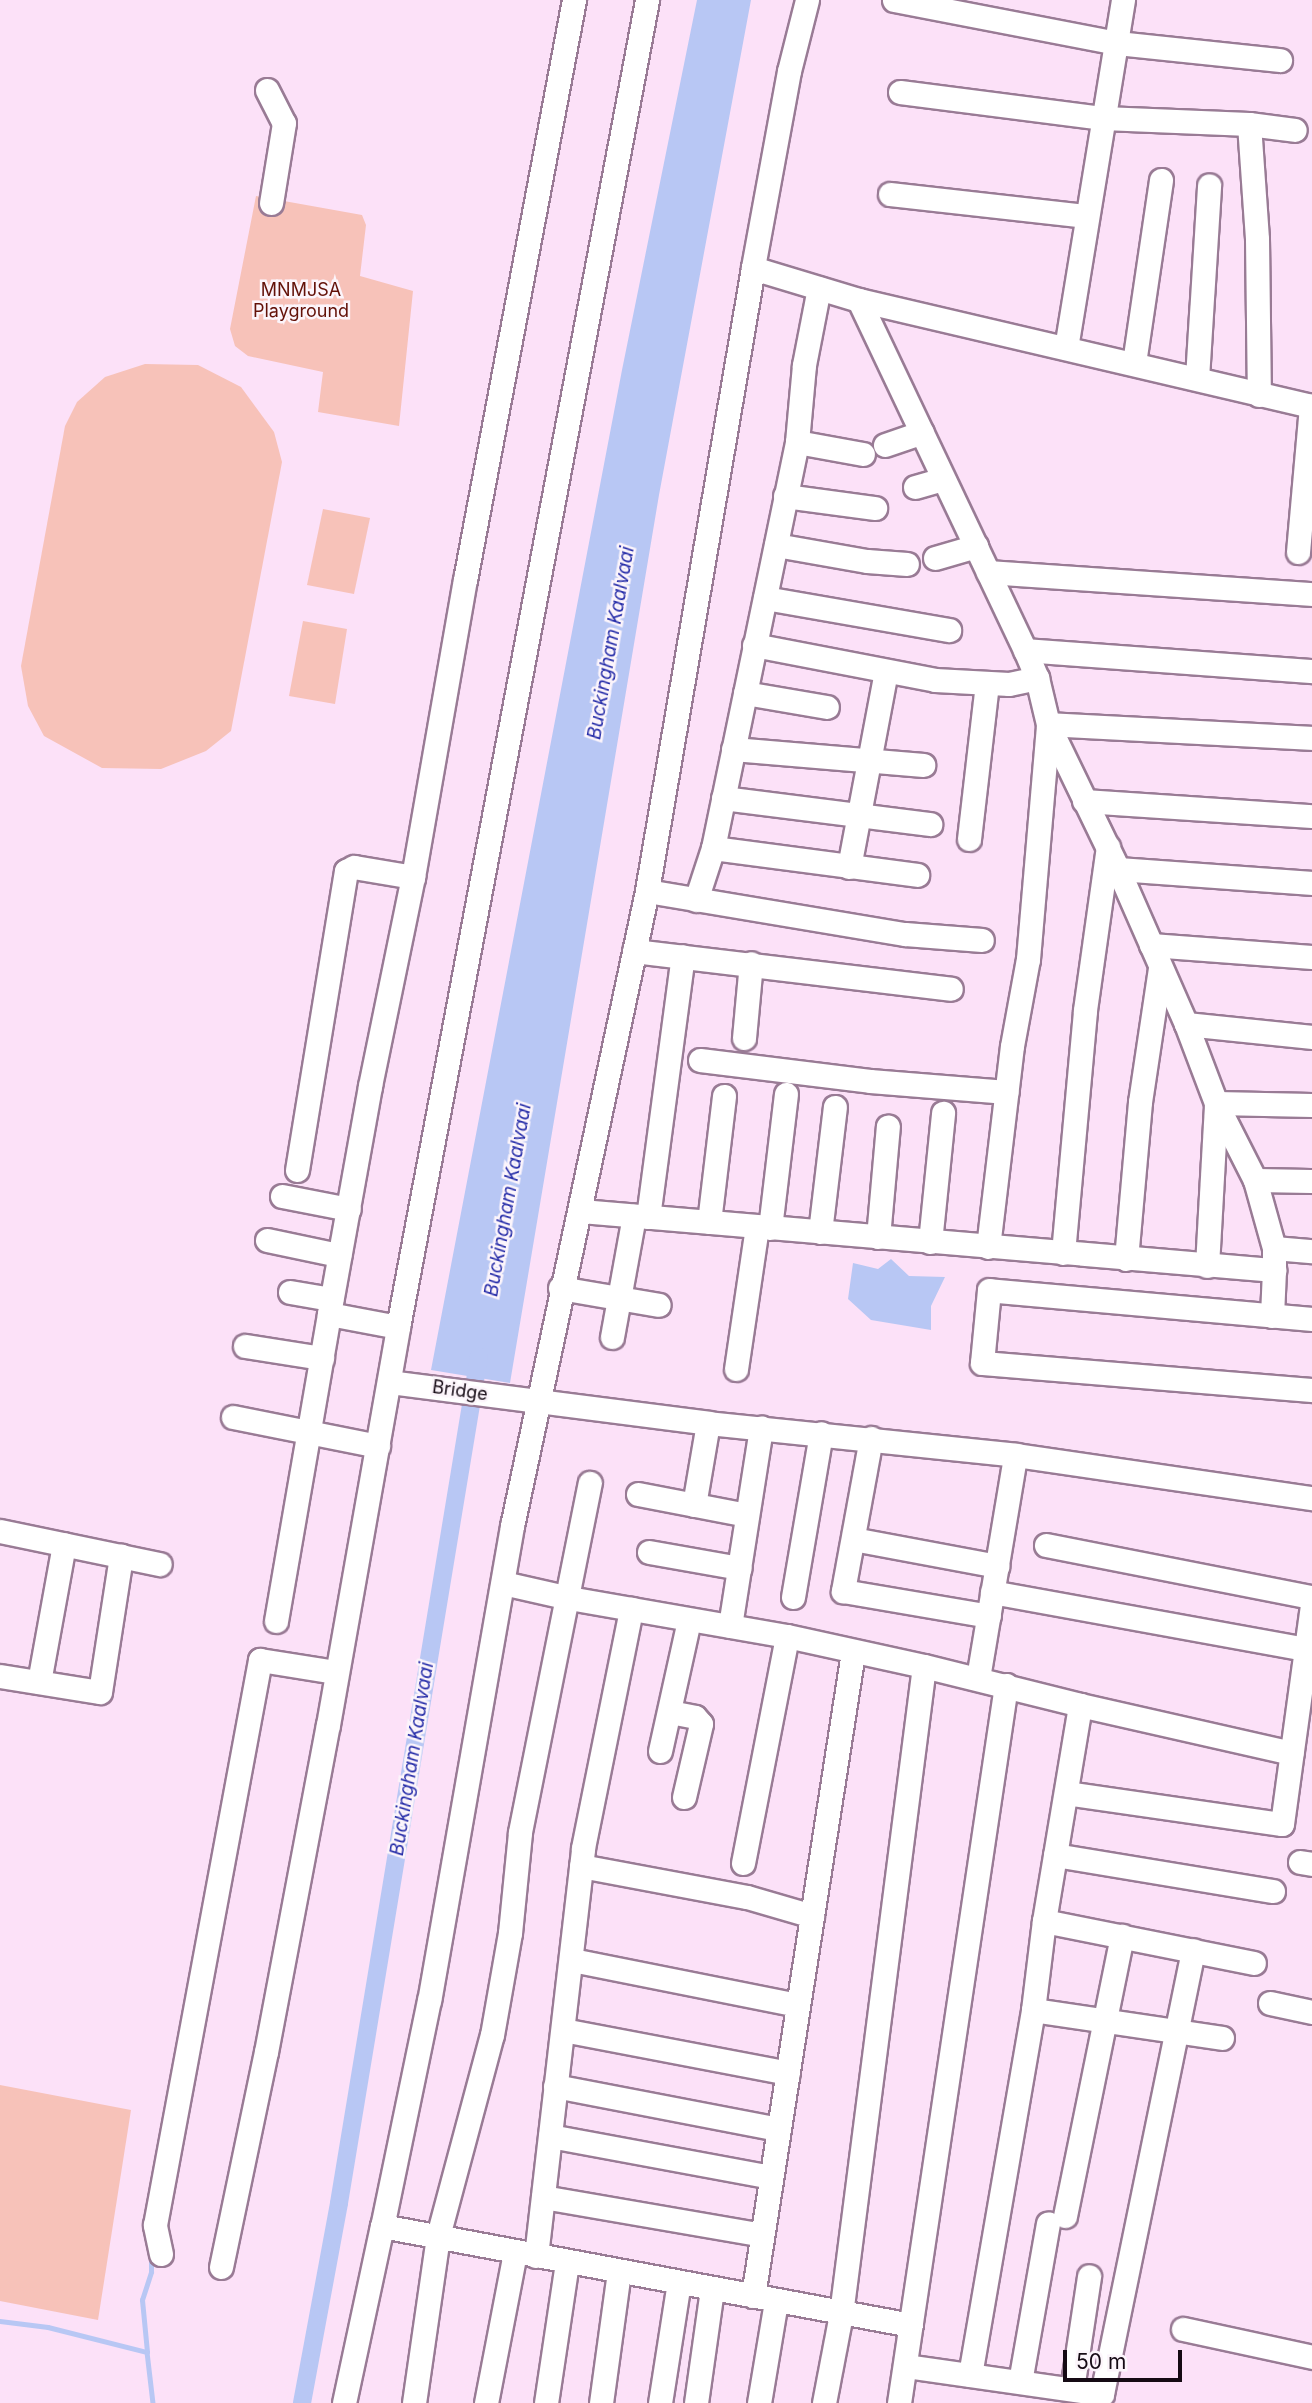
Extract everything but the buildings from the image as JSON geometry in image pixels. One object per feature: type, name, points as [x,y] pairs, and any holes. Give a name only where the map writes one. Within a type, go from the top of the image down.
[{"type":"street","points":[[276,1621],[370,1086],[414,877],[465,580],[574,0]]},
{"type":"street","points":[[221,2267],[266,2052],[398,1327],[648,0]]},
{"type":"street","points":[[344,2403],[429,2000],[503,1583],[560,1288],[581,1211],[647,891],[753,268],[789,71],[807,0]]},
{"type":"street","points":[[894,0],[1117,43],[1280,60]]},
{"type":"street","points":[[1066,348],[1123,0]]},
{"type":"street","points":[[267,90],[284,123],[271,203]]},
{"type":"street","points":[[900,93],[1103,118],[1249,124],[1295,130]]},
{"type":"street","points":[[1249,124],[1258,266],[1259,395]]},
{"type":"street","points":[[1135,363],[1161,180]]},
{"type":"street","points":[[1196,378],[1209,185]]},
{"type":"street","points":[[890,194],[1087,216]]},
{"type":"street","points":[[753,268],[859,300],[1311,406],[1298,552]]},
{"type":"street","points":[[696,900],[713,848],[797,442],[804,365],[819,288]]},
{"type":"street","points":[[859,300],[1025,650],[1037,677],[1048,724],[1118,869],[1186,1024],[1216,1103],[1255,1181],[1274,1259],[1272,1315]]},
{"type":"street","points":[[797,442],[874,449],[922,432]]},
{"type":"street","points":[[915,487],[943,479]]},
{"type":"street","points":[[785,496],[876,508]]},
{"type":"street","points":[[776,545],[867,561],[907,564]]},
{"type":"street","points":[[935,558],[976,546]]},
{"type":"street","points":[[988,572],[1312,594]]},
{"type":"street","points":[[765,598],[949,629]]},
{"type":"street","points":[[754,645],[935,680],[1009,684],[1037,677]]},
{"type":"street","points":[[1025,650],[1312,671]]},
{"type":"street","points":[[849,867],[886,671]]},
{"type":"street","points":[[969,839],[987,684]]},
{"type":"street","points":[[745,693],[827,707]]},
{"type":"street","points":[[1048,724],[1312,738]]},
{"type":"street","points":[[988,1247],[1012,1046],[1028,960],[1048,724]]},
{"type":"street","points":[[733,749],[923,765]]},
{"type":"street","points":[[723,798],[930,824]]},
{"type":"street","points":[[1084,801],[1312,816]]},
{"type":"street","points":[[1063,1253],[1084,1010],[1108,847]]},
{"type":"street","points":[[713,848],[917,875]]},
{"type":"street","points":[[297,1170],[346,871],[354,867],[414,877]]},
{"type":"street","points":[[1118,869],[1312,883]]},
{"type":"street","points":[[647,891],[905,934],[982,940]]},
{"type":"street","points":[[1151,946],[1312,957]]},
{"type":"street","points":[[634,951],[951,989]]},
{"type":"street","points":[[612,1337],[619,1298],[641,1217],[683,956]]},
{"type":"street","points":[[744,1038],[751,963]]},
{"type":"street","points":[[1126,1259],[1140,1102],[1160,968]]},
{"type":"street","points":[[1186,1024],[1312,1037]]},
{"type":"street","points":[[700,1060],[870,1081],[1007,1092]]},
{"type":"street","points":[[736,1369],[764,1227],[786,1094]]},
{"type":"street","points":[[709,1222],[724,1096]]},
{"type":"street","points":[[1216,1103],[1312,1105]]},
{"type":"street","points":[[1207,1266],[1216,1103]]},
{"type":"street","points":[[820,1232],[835,1107]]},
{"type":"street","points":[[930,1242],[943,1113]]},
{"type":"street","points":[[878,1237],[888,1126]]},
{"type":"street","points":[[1255,1181],[1312,1181]]},
{"type":"street","points":[[282,1196],[349,1209]]},
{"type":"street","points":[[581,1211],[1207,1266],[1274,1259],[1312,1251]]},
{"type":"street","points":[[267,1240],[340,1255]]},
{"type":"street","points":[[560,1288],[659,1305]]},
{"type":"street","points":[[1312,1319],[989,1290],[982,1363],[1312,1390]]},
{"type":"street","points":[[290,1292],[398,1327]]},
{"type":"street","points":[[245,1346],[322,1358]]},
{"type":"street","name":"Bridge","points":[[390,1382],[708,1423],[871,1438],[1015,1456],[1312,1498]]},
{"type":"street","points":[[233,1417],[378,1446]]},
{"type":"street","points":[[694,1505],[708,1423]]},
{"type":"street","points":[[730,1626],[761,1427]]},
{"type":"street","points":[[793,1597],[821,1433]]},
{"type":"street","points":[[871,1438],[843,1591],[989,1616]]},
{"type":"street","points":[[978,1678],[1015,1456]]},
{"type":"street","points":[[414,2403],[438,2236],[492,2035],[510,1933],[520,1832],[590,1483]]},
{"type":"street","points":[[638,1494],[747,1516]]},
{"type":"street","points":[[0,1531],[160,1564]]},
{"type":"street","points":[[853,1539],[997,1566]]},
{"type":"street","points":[[39,1682],[64,1545]]},
{"type":"street","points":[[1046,1545],[1312,1597]]},
{"type":"street","points":[[649,1552],[740,1568]]},
{"type":"street","points":[[0,1676],[100,1692],[121,1556]]},
{"type":"street","points":[[503,1583],[569,1598],[787,1636],[978,1678],[1080,1705],[1292,1753]]},
{"type":"street","points":[[992,1592],[1309,1643]]},
{"type":"street","points":[[1066,1793],[1282,1824],[1309,1643],[1312,1604]]},
{"type":"street","points":[[486,2403],[525,2254],[543,2197],[581,1866],[631,1609]]},
{"type":"street","points":[[660,1751],[689,1620]]},
{"type":"street","points":[[743,1863],[787,1636]]},
{"type":"street","points":[[753,2296],[853,1652]]},
{"type":"street","points":[[161,2254],[155,2225],[260,1660],[336,1672]]},
{"type":"street","points":[[824,2403],[841,2314],[924,1666]]},
{"type":"street","points":[[899,2403],[1006,1685]]},
{"type":"street","points":[[970,2375],[1033,2010],[1044,1921],[1080,1705]]},
{"type":"street","points":[[670,1712],[695,1717],[701,1724],[684,1797]]},
{"type":"street","points":[[1055,1855],[1273,1891]]},
{"type":"street","points":[[581,1866],[747,1897],[812,1916]]},
{"type":"street","points":[[1044,1921],[1254,1963]]},
{"type":"street","points":[[1020,2382],[1107,2021],[1122,1936]]},
{"type":"street","points":[[906,2366],[1102,2394],[1193,1950]]},
{"type":"street","points":[[572,1960],[798,2005]]},
{"type":"street","points":[[1270,2003],[1312,2012]]},
{"type":"street","points":[[1033,2010],[1222,2038]]},
{"type":"street","points":[[564,2029],[788,2073]]},
{"type":"street","points":[[555,2087],[779,2129]]},
{"type":"street","points":[[550,2136],[771,2178]]},
{"type":"street","points":[[543,2197],[762,2235]]},
{"type":"street","points":[[382,2226],[911,2325]]},
{"type":"street","points":[[546,2403],[567,2262]]},
{"type":"street","points":[[601,2403],[619,2271]]},
{"type":"street","points":[[1072,2389],[1089,2276]]},
{"type":"street","points":[[660,2403],[679,2283]]},
{"type":"street","points":[[696,2403],[712,2288]]},
{"type":"street","points":[[759,2403],[776,2301]]},
{"type":"street","points":[[1183,2329],[1312,2357]]},
{"type":"green space","name":"MNMJSA Playground","points":[[256,196],[362,215],[366,225],[360,276],[413,291],[399,426],[318,412],[323,372],[248,356],[235,346],[230,329]]},
{"type":"green space","points":[[145,364],[198,365],[241,387],[274,432],[282,462],[231,731],[206,751],[161,769],[102,768],[44,736],[28,706],[21,666],[65,426],[77,402],[105,377]]},
{"type":"green space","points":[[323,509],[370,518],[354,594],[307,585]]},
{"type":"green space","points":[[303,621],[347,629],[335,704],[289,696]]},
{"type":"green space","points":[[0,2085],[131,2110],[98,2320],[0,2301]]},
{"type":"water","points":[[697,0],[751,0],[659,495],[510,1383],[431,1370],[622,370]]},
{"type":"water","points":[[891,1259],[909,1276],[945,1277],[931,1306],[931,1330],[871,1320],[848,1299],[853,1263],[878,1269]]},
{"type":"waterway","name":"Buckingham Kaalvaai","points":[[302,2403],[339,2203],[479,1356]]},
{"type":"waterway","points":[[147,2352],[142,2300],[151,2272],[151,2253]]},
{"type":"waterway","points":[[0,2321],[48,2327],[147,2352],[153,2403]]}]
